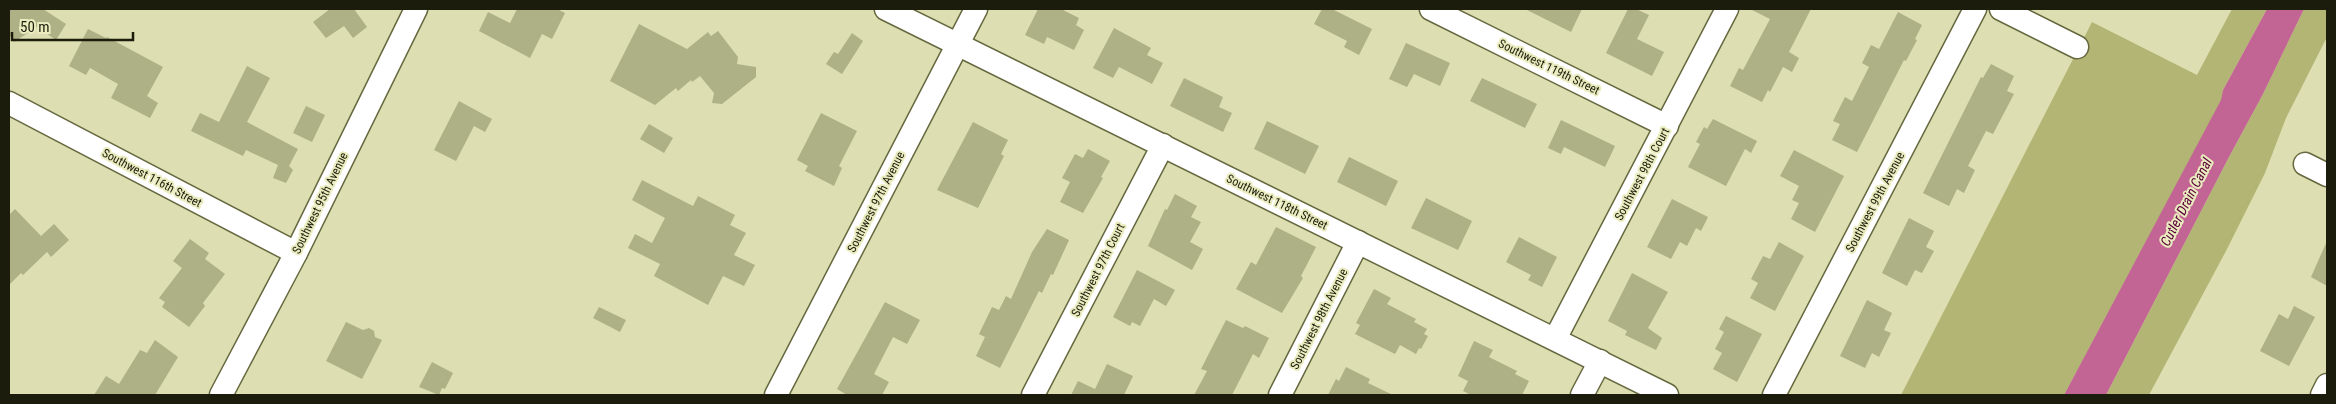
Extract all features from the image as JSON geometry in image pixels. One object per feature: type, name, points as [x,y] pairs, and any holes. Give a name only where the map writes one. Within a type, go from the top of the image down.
[{"type":"street","name":"Southwest 95th Avenue","points":[[220,395],[296,253],[416,9]]},
{"type":"street","name":"Southwest 118th Street","points":[[886,9],[1667,395]]},
{"type":"street","name":"Southwest 97th Avenue","points":[[776,395],[976,9]]},
{"type":"street","name":"Southwest 119th Street","points":[[1431,9],[1667,126]]},
{"type":"street","name":"Southwest 98th Court","points":[[1555,338],[1728,9]]},
{"type":"street","name":"Southwest 99th Avenue","points":[[1774,395],[1975,9]]},
{"type":"street","points":[[2001,9],[2078,46]]},
{"type":"street","name":"Southwest 116th Street","points":[[9,103],[296,253]]},
{"type":"street","name":"Southwest 97th Court","points":[[1033,395],[1163,145]]},
{"type":"street","points":[[2305,164],[2327,175]]},
{"type":"street","name":"Southwest 98th Avenue","points":[[1280,395],[1358,242]]},
{"type":"street","points":[[1582,395],[1600,361]]},
{"type":"street","points":[[2322,395],[2327,385]]},
{"type":"green space","points":[[2232,9],[2267,9],[2223,90],[2222,100],[2064,395],[1901,395],[2092,22],[2197,75]]},
{"type":"green space","points":[[2304,9],[2327,9],[2327,37],[2286,118],[2265,173],[2226,251],[2149,395],[2106,395],[2263,94]]},
{"type":"water","name":"Cutler Drain Canal","points":[[2267,9],[2304,9],[2263,94],[2106,395],[2064,395],[2221,100],[2223,90]]},
{"type":"building","points":[[9,9],[43,9],[66,24],[56,40],[37,27],[14,42],[9,34]]},
{"type":"building","points":[[330,9],[354,9],[367,27],[353,38],[344,26],[326,38],[313,22]]},
{"type":"building","points":[[517,9],[557,9],[565,13],[552,39],[542,34],[530,58],[479,31],[488,12],[510,23]]},
{"type":"building","points":[[1038,9],[1061,9],[1079,18],[1076,25],[1084,30],[1074,50],[1047,37],[1044,44],[1025,35]]},
{"type":"building","points":[[1322,9],[1332,9],[1372,29],[1359,55],[1344,47],[1347,41],[1314,24]]},
{"type":"building","points":[[1525,9],[1582,9],[1571,32]]},
{"type":"building","points":[[1628,9],[1636,9],[1649,15],[1637,39],[1664,52],[1652,76],[1606,53]]},
{"type":"building","points":[[1750,9],[1811,9],[1789,52],[1799,58],[1792,72],[1783,67],[1770,92],[1768,90],[1762,102],[1730,86],[1739,68],[1743,70],[1770,19]]},
{"type":"building","points":[[1898,12],[1922,25],[1915,39],[1917,40],[1906,61],[1904,60],[1857,152],[1832,140],[1840,124],[1833,121],[1845,97],[1852,101],[1869,67],[1862,63],[1871,45],[1879,49]]},
{"type":"building","points":[[639,24],[687,49],[708,32],[711,36],[718,31],[738,57],[737,64],[756,67],[756,77],[722,104],[712,103],[714,93],[700,76],[692,82],[691,80],[678,91],[676,88],[655,105],[610,81]]},
{"type":"building","points":[[1114,28],[1151,48],[1147,55],[1163,63],[1152,84],[1119,67],[1113,78],[1093,68]]},
{"type":"building","points":[[88,29],[163,67],[147,96],[158,103],[150,118],[111,98],[118,84],[90,68],[86,75],[69,66]]},
{"type":"building","points":[[852,33],[863,41],[842,74],[826,64],[834,52],[838,54]]},
{"type":"building","points":[[1406,43],[1450,63],[1440,86],[1414,74],[1407,87],[1389,79]]},
{"type":"building","points":[[1991,64],[2014,76],[2007,91],[2014,94],[1993,134],[1986,131],[1968,166],[1975,170],[1964,193],[1957,189],[1949,206],[1923,193],[1981,77],[1983,78]]},
{"type":"building","points":[[247,66],[270,78],[247,122],[298,149],[289,166],[293,170],[286,183],[273,178],[278,165],[246,150],[243,156],[191,131],[200,113],[219,122]]},
{"type":"building","points":[[1184,78],[1223,97],[1219,107],[1232,113],[1223,132],[1170,106]]},
{"type":"building","points":[[1482,78],[1537,104],[1525,128],[1470,101]]},
{"type":"building","points":[[459,101],[492,119],[485,132],[474,126],[456,161],[434,150]]},
{"type":"building","points":[[306,106],[325,115],[312,142],[293,133]]},
{"type":"building","points":[[821,113],[857,131],[839,166],[842,168],[834,186],[805,171],[808,166],[797,160]]},
{"type":"building","points":[[1713,119],[1757,141],[1751,153],[1745,149],[1726,186],[1688,167],[1700,144],[1696,142],[1704,127],[1707,129]]},
{"type":"building","points":[[1561,120],[1615,146],[1605,167],[1564,147],[1561,154],[1548,148]]},
{"type":"building","points":[[1267,121],[1319,146],[1305,174],[1254,149]]},
{"type":"building","points":[[973,122],[1008,140],[1001,154],[1004,156],[978,208],[937,190]]},
{"type":"building","points":[[649,124],[673,138],[664,153],[640,139]]},
{"type":"building","points":[[1088,149],[1110,161],[1101,177],[1103,178],[1083,213],[1060,202],[1070,182],[1062,178],[1075,154],[1083,158]]},
{"type":"building","points":[[1794,150],[1844,176],[1815,232],[1791,219],[1799,203],[1792,200],[1799,186],[1780,176]]},
{"type":"building","points":[[1349,157],[1398,181],[1386,206],[1337,182]]},
{"type":"building","points":[[642,180],[693,206],[698,196],[735,215],[730,225],[746,233],[734,255],[755,265],[744,286],[723,276],[708,305],[654,276],[660,264],[628,248],[635,234],[652,243],[665,218],[632,200]]},
{"type":"building","points":[[1175,194],[1197,206],[1191,217],[1201,222],[1190,242],[1203,249],[1192,270],[1148,246],[1165,209],[1167,210]]},
{"type":"building","points":[[1426,198],[1472,221],[1458,250],[1411,228]]},
{"type":"building","points":[[1672,199],[1708,217],[1701,231],[1696,228],[1687,246],[1680,242],[1671,259],[1647,247]]},
{"type":"building","points":[[15,209],[41,236],[54,224],[69,240],[51,257],[47,252],[23,275],[21,273],[9,285],[9,215]]},
{"type":"building","points":[[1909,218],[1934,231],[1926,247],[1934,251],[1922,273],[1915,270],[1907,286],[1882,273]]},
{"type":"building","points":[[1276,227],[1316,247],[1301,276],[1303,278],[1282,313],[1236,289],[1251,262],[1256,265]]},
{"type":"building","points":[[1047,229],[1069,240],[1053,275],[1051,274],[1042,293],[1039,291],[1000,368],[976,356],[985,337],[979,334],[992,307],[999,310],[1006,296],[1011,299],[1032,252]]},
{"type":"building","points":[[1519,237],[1557,257],[1542,287],[1528,280],[1531,275],[1506,262]]},
{"type":"building","points":[[190,239],[209,253],[205,259],[225,274],[203,303],[205,306],[189,327],[162,307],[165,302],[159,298],[182,268],[173,261]]},
{"type":"building","points":[[2327,241],[2327,286],[2311,277]]},
{"type":"building","points":[[1779,242],[1804,256],[1775,311],[1750,298],[1758,283],[1751,279],[1763,256],[1770,259]]},
{"type":"building","points":[[1137,270],[1175,290],[1166,306],[1154,299],[1140,326],[1132,322],[1130,326],[1113,317]]},
{"type":"building","points":[[1632,273],[1668,292],[1648,328],[1662,338],[1656,350],[1625,335],[1627,331],[1608,321]]},
{"type":"building","points":[[1374,289],[1391,298],[1387,304],[1416,319],[1414,322],[1427,329],[1424,334],[1428,336],[1416,354],[1400,345],[1395,354],[1355,334],[1360,325],[1356,323]]},
{"type":"building","points":[[1867,300],[1892,313],[1884,330],[1891,333],[1879,357],[1872,353],[1865,368],[1840,356]]},
{"type":"building","points":[[885,302],[920,320],[907,344],[893,337],[874,374],[889,382],[882,395],[847,395],[837,389]]},
{"type":"building","points":[[2294,306],[2315,317],[2289,366],[2260,351],[2279,314],[2288,319]]},
{"type":"building","points":[[599,307],[626,320],[620,332],[593,318]]},
{"type":"building","points":[[1726,316],[1762,334],[1737,382],[1713,369],[1722,353],[1715,349],[1724,332],[1719,329]]},
{"type":"building","points":[[1226,320],[1243,328],[1245,326],[1269,338],[1259,358],[1253,354],[1232,395],[1194,395],[1207,371],[1201,369]]},
{"type":"building","points":[[346,322],[363,330],[369,328],[374,331],[375,337],[382,340],[362,379],[326,361]]},
{"type":"building","points":[[155,340],[178,357],[155,395],[94,395],[106,376],[119,384],[140,350],[147,353]]},
{"type":"building","points":[[1474,341],[1493,350],[1489,357],[1517,371],[1515,374],[1529,381],[1522,395],[1471,395],[1463,391],[1468,381],[1458,376]]},
{"type":"building","points":[[432,362],[453,373],[445,389],[442,388],[439,395],[419,387]]},
{"type":"building","points":[[1107,364],[1133,376],[1124,395],[1071,395],[1078,381],[1095,389]]},
{"type":"building","points":[[1346,367],[1370,379],[1368,383],[1393,395],[1328,395],[1336,379],[1339,381]]}]
